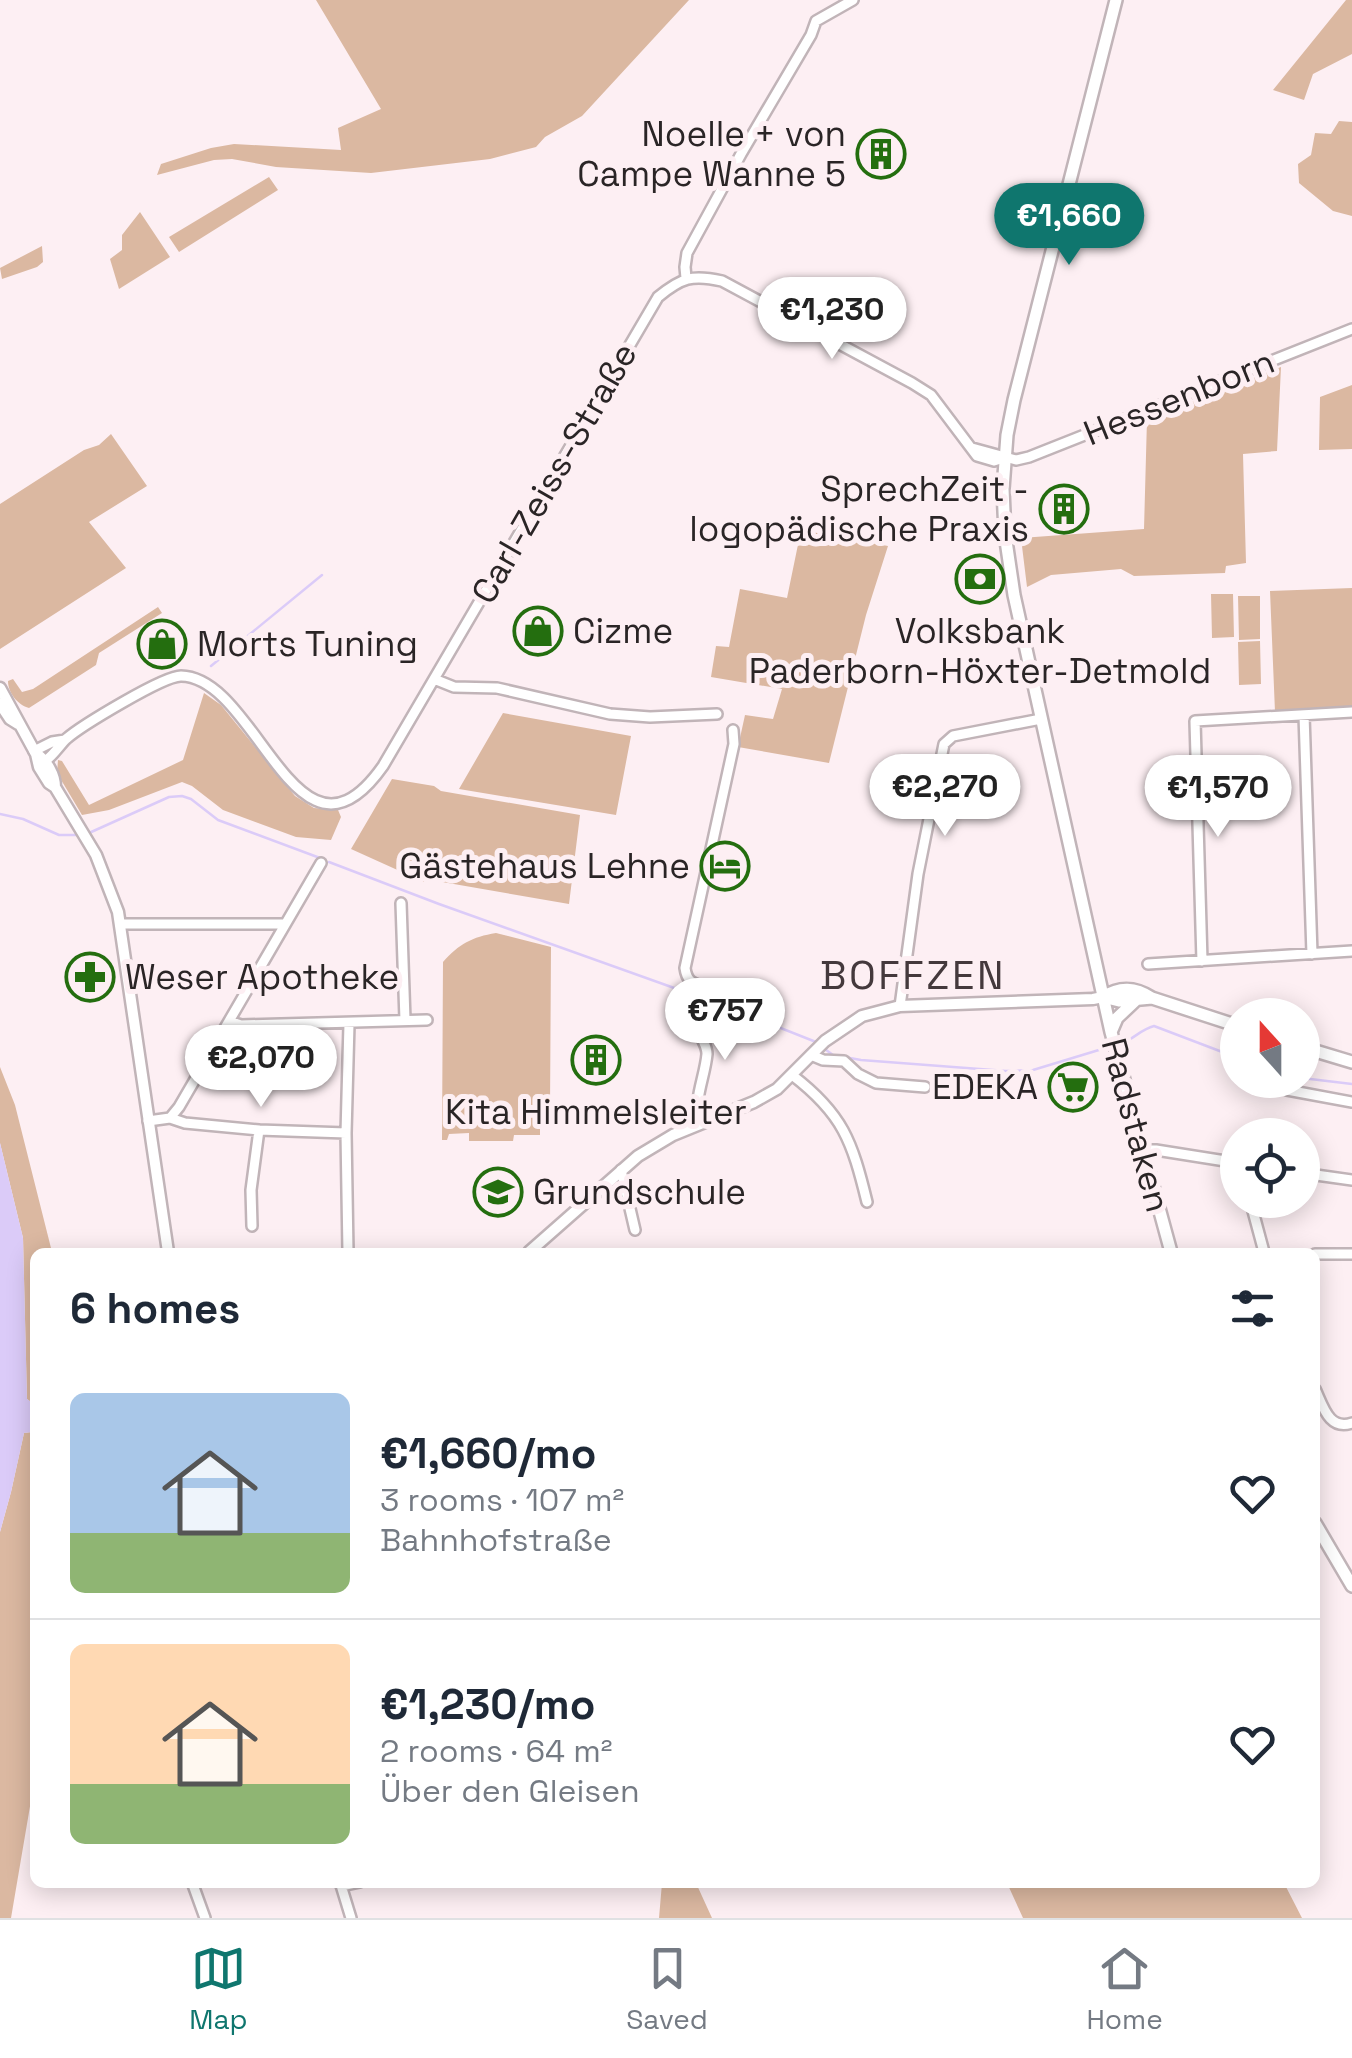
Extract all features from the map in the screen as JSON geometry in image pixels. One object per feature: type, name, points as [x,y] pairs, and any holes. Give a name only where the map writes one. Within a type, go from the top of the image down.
[{"type":"main road","name":"Radstaken","points":[[1116,0],[1014,400],[1004,458],[1005,534],[1018,612],[1113,1041],[1169,1248]]},
{"type":"main road","points":[[1103,996],[1125,988],[1140,991],[1220,1020]]},
{"type":"main road","points":[[1103,996],[1114,1001],[1152,998]]},
{"type":"main road","points":[[1113,1041],[1117,1018],[1135,1001]]},
{"type":"main road","points":[[1320,1052],[1352,1062]]},
{"type":"main road","points":[[1320,1531],[1352,1586]]},
{"type":"street","points":[[854,0],[816,21],[687,253],[686,278],[722,281],[912,383],[930,395],[971,448],[1004,458]]},
{"type":"street","name":"Carl-Zeiss-Straße","points":[[39,755],[52,742],[65,740],[154,684],[170,678],[193,678],[224,698],[305,795],[322,803],[343,802],[370,786],[658,297],[686,278]]},
{"type":"street","name":"Hessenborn","points":[[1004,458],[1028,457],[1352,329]]},
{"type":"street","points":[[434,679],[454,687],[497,688],[610,714],[716,714]]},
{"type":"street","points":[[0,688],[16,713],[18,724]]},
{"type":"street","points":[[0,704],[55,778],[55,787],[103,872],[120,924],[167,1248]]},
{"type":"street","points":[[1202,961],[1195,721],[1352,712]]},
{"type":"street","points":[[1304,715],[1312,954]]},
{"type":"street","points":[[900,1006],[918,874],[944,744],[953,736],[1041,719]]},
{"type":"street","points":[[699,1124],[697,1105],[708,1049],[699,1030],[708,1000],[704,987],[686,977],[686,968],[734,730]]},
{"type":"street","points":[[170,1118],[322,864]]},
{"type":"street","points":[[401,902],[405,1020]]},
{"type":"street","points":[[120,924],[285,924]]},
{"type":"street","points":[[1148,964],[1352,951]]},
{"type":"street","points":[[533,1248],[656,1144],[777,1089],[818,1049],[862,1016],[900,1006],[1103,996]]},
{"type":"street","points":[[229,1021],[241,1025],[427,1020]]},
{"type":"street","points":[[348,1248],[349,1024]]},
{"type":"street","points":[[818,1049],[823,1060],[844,1061],[876,1083],[925,1087]]},
{"type":"street","points":[[792,1075],[828,1106],[847,1136],[867,1202]]},
{"type":"street","points":[[1320,1096],[1352,1102]]},
{"type":"street","points":[[148,1121],[170,1118],[258,1130],[346,1134]]},
{"type":"street","points":[[252,1226],[251,1190],[258,1130]]},
{"type":"street","points":[[1143,1150],[1220,1160]]},
{"type":"street","points":[[621,1170],[635,1230]]},
{"type":"street","points":[[1320,1176],[1352,1180]]},
{"type":"street","points":[[1255,1218],[1263,1248]]},
{"type":"street","points":[[1320,1254],[1352,1254]]},
{"type":"street","points":[[1320,1399],[1334,1424],[1352,1423]]},
{"type":"street","points":[[194,1888],[204,1918]]},
{"type":"street","points":[[341,1888],[351,1918]]},
{"type":"shaded area","points":[[316,0],[689,0],[582,116],[545,137],[536,147],[490,159],[371,173],[276,167],[232,159],[157,175],[161,164],[234,144],[341,150],[338,128],[381,109]]},
{"type":"shaded area","points":[[1346,0],[1352,0],[1352,54],[1313,74],[1304,100],[1273,90]]},
{"type":"shaded area","points":[[1339,121],[1352,122],[1352,216],[1333,211],[1299,183],[1298,164],[1311,155],[1315,133],[1331,134]]},
{"type":"shaded area","points":[[269,177],[278,190],[179,252],[169,237]]},
{"type":"shaded area","points":[[140,212],[170,257],[119,289],[110,259],[122,250],[122,235]]},
{"type":"shaded area","points":[[42,246],[43,262],[37,267],[2,279],[0,268]]},
{"type":"shaded area","points":[[1281,367],[1277,451],[1243,454],[1246,563],[1226,566],[1225,573],[1134,576],[1121,569],[1051,575],[1027,587],[1021,538],[1144,529],[1147,419]]},
{"type":"shaded area","points":[[1352,385],[1352,449],[1319,450],[1320,397]]},
{"type":"shaded area","points":[[111,434],[147,486],[89,522],[126,568],[0,649],[0,504]]},
{"type":"shaded area","points":[[801,530],[888,546],[866,615],[829,763],[738,747],[745,715],[773,719],[782,689],[711,677],[716,646],[729,647],[740,589],[787,598]]},
{"type":"shaded area","points":[[1352,588],[1352,709],[1275,712],[1270,591]]},
{"type":"shaded area","points":[[1211,594],[1233,594],[1234,637],[1212,638]]},
{"type":"shaded area","points":[[1238,596],[1260,596],[1260,639],[1239,640]]},
{"type":"shaded area","points":[[158,607],[162,613],[99,653],[96,665],[29,708],[12,694],[8,681],[13,679],[22,692],[33,689]]},
{"type":"shaded area","points":[[1260,641],[1261,684],[1239,685],[1238,642]]},
{"type":"shaded area","points":[[204,693],[221,705],[295,796],[314,808],[338,810],[341,817],[331,840],[296,837],[223,810],[182,782],[109,810],[82,815],[57,773],[58,760],[89,805],[183,760]]},
{"type":"shaded area","points":[[503,713],[631,736],[616,815],[459,789]]},
{"type":"shaded area","points":[[392,779],[580,815],[569,904],[425,879],[424,882],[351,849]]},
{"type":"shaded area","points":[[496,933],[551,947],[550,1110],[544,1111],[540,1135],[514,1135],[513,1141],[469,1141],[469,1133],[449,1134],[447,1140],[442,1140],[443,962],[467,942]]},
{"type":"shaded area","points":[[0,1067],[15,1105],[51,1248],[30,1248],[30,1401],[23,1238],[0,1143]]},
{"type":"shaded area","points":[[0,1143],[23,1238],[30,1432],[24,1433],[0,1532]]},
{"type":"shaded area","points":[[30,1432],[30,1806],[11,1918],[0,1918],[0,1532],[24,1433]]},
{"type":"shaded area","points":[[662,1888],[698,1888],[712,1918],[659,1918]]},
{"type":"shaded area","points":[[1009,1888],[1287,1888],[1302,1918],[1023,1918]]},
{"type":"waterway","points":[[211,666],[322,575]]},
{"type":"waterway","points":[[89,833],[169,797],[182,796],[218,820],[320,858]]},
{"type":"waterway","points":[[0,814],[23,819],[59,835],[81,835]]},
{"type":"waterway","points":[[329,862],[705,999]]},
{"type":"waterway","points":[[712,1001],[816,1042]]},
{"type":"waterway","points":[[1120,1044],[1154,1026],[1220,1051]]},
{"type":"waterway","points":[[822,1047],[833,1055],[861,1060],[1006,1071],[1033,1070],[1112,1046]]},
{"type":"waterway","points":[[1320,1080],[1352,1084]]},
{"type":"place","name":"Noelle + von Campe Wanne 5","points":[[881,154]]},
{"type":"place","name":"SprechZeit - logopädische Praxis","points":[[1064,509]]},
{"type":"place","name":"Volksbank Paderborn-Höxter-Detmold","points":[[980,579]]},
{"type":"place","name":"Cizme","points":[[538,631]]},
{"type":"place","name":"Morts Tuning","points":[[162,644]]},
{"type":"place","name":"Gästehaus Lehne","points":[[725,866]]},
{"type":"place","name":"Weser Apotheke","points":[[90,977]]},
{"type":"place","name":"Kita Himmelsleiter","points":[[596,1060]]},
{"type":"place","name":"EDEKA","points":[[1073,1087]]},
{"type":"place","name":"Grundschule","points":[[498,1192]]},
{"type":"district","name":"BOFFZEN","points":[[913,975]]}]
